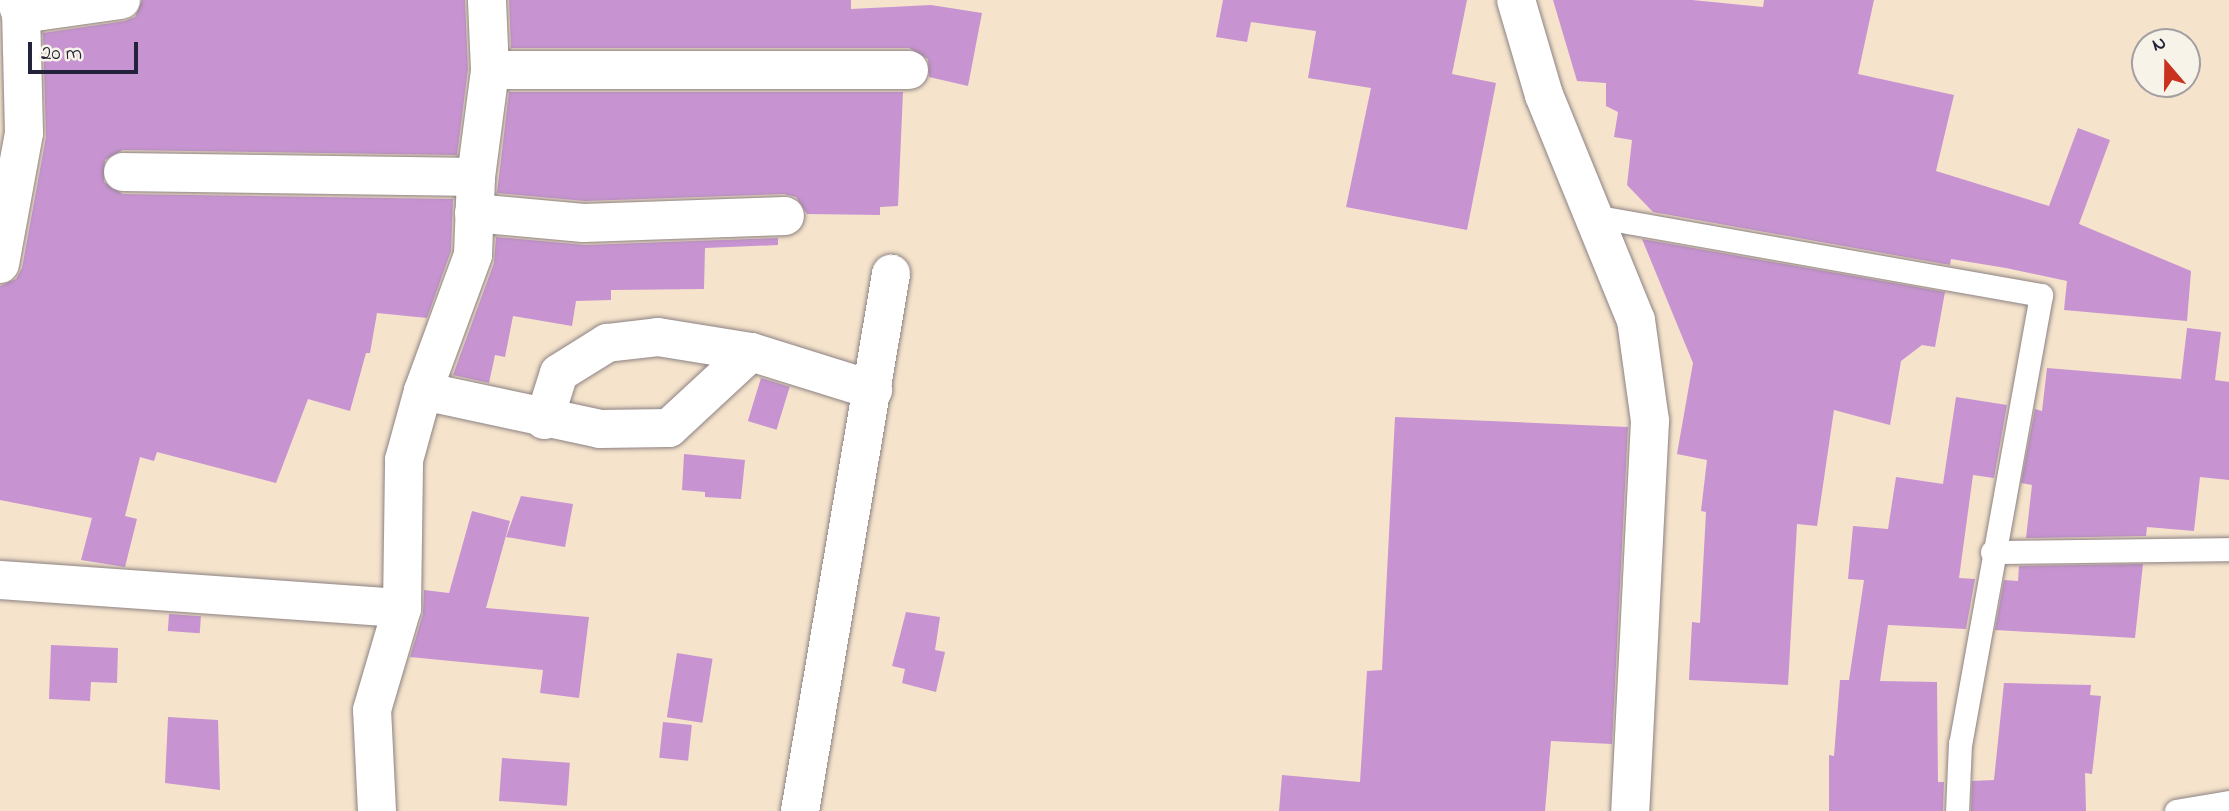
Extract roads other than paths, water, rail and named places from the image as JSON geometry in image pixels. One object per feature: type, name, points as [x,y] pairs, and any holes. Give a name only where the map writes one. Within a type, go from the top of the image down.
[{"type":"street","points":[[0,264],[24,133],[19,7],[121,0]]},
{"type":"street","points":[[377,811],[372,710],[402,608],[404,460],[423,391],[473,255],[475,195],[490,71],[487,0]]},
{"type":"street","points":[[1516,0],[1544,95],[1636,320],[1650,421],[1630,811]]},
{"type":"street","points":[[490,71],[909,71]]},
{"type":"street","points":[[123,172],[475,195],[584,223],[785,216]]},
{"type":"street","points":[[800,811],[891,274]]},
{"type":"street","points":[[544,420],[559,373],[607,343],[658,337],[751,352],[873,390]]},
{"type":"street","points":[[423,391],[544,420],[600,429],[669,428],[751,352]]},
{"type":"street","points":[[0,580],[402,608]]},
{"type":"lane","points":[[1593,216],[2041,295],[1992,552],[1960,743],[1957,811]]},
{"type":"lane","points":[[1992,552],[2229,549]]},
{"type":"lane","points":[[2176,811],[2229,802]]}]
